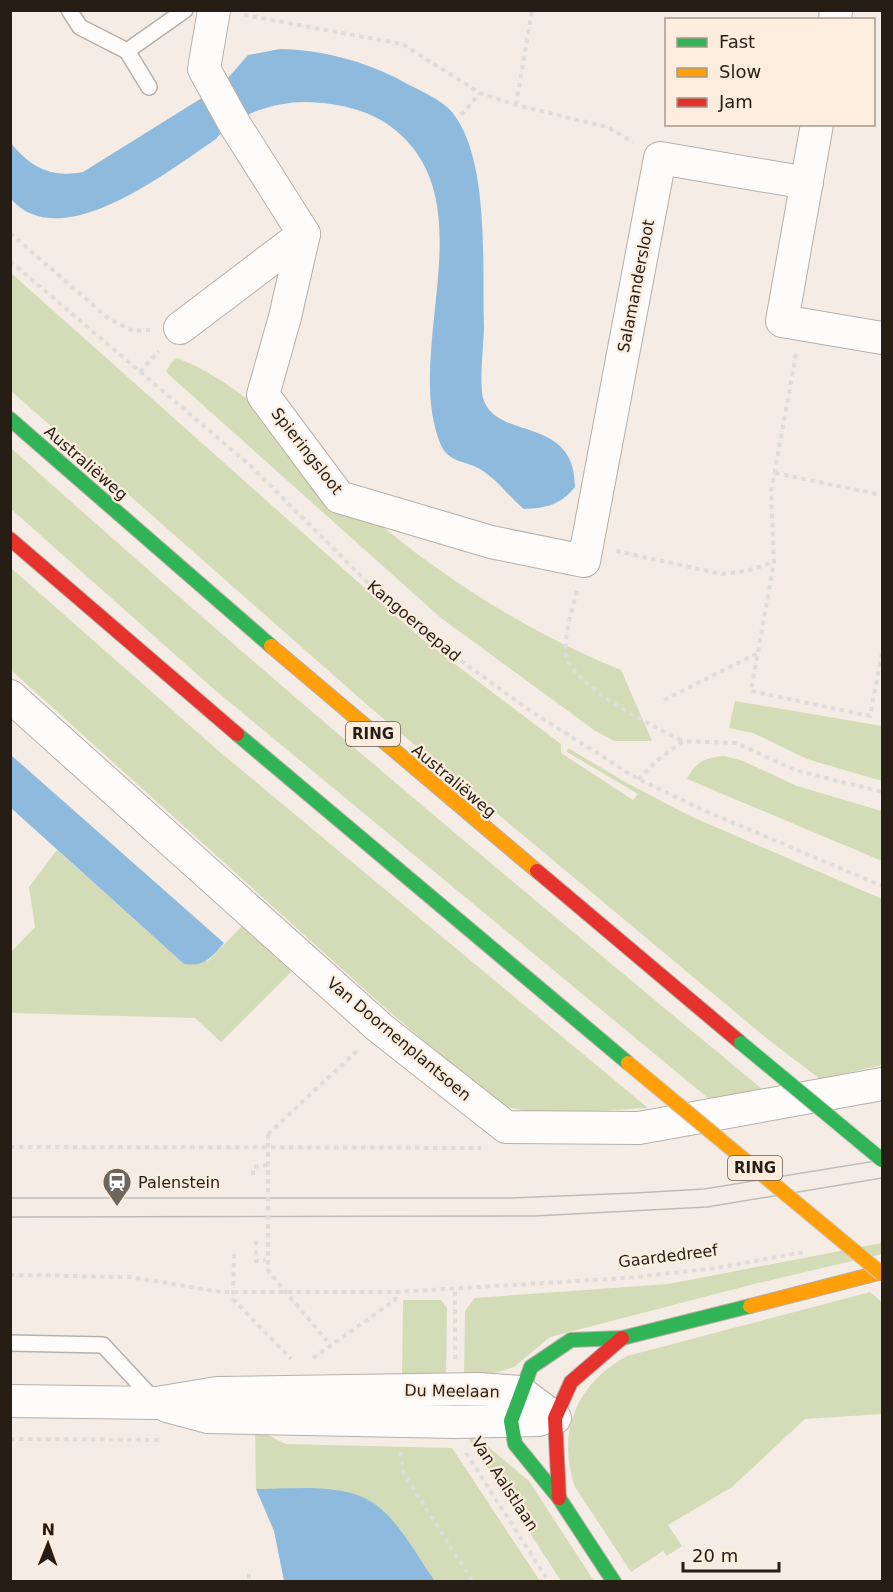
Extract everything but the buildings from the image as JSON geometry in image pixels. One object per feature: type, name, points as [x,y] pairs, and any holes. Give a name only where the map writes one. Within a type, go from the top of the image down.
[{"type":"main road","name":"Australiëweg","points":[[10,419],[226,608],[882,1160]]},
{"type":"main road","name":"RING","points":[[10,539],[257,751],[882,1273]]},
{"type":"main road","points":[[511,1421],[531,1367],[571,1340],[622,1338],[882,1273]]},
{"type":"main road","points":[[559,1497],[555,1418],[571,1382],[622,1338]]},
{"type":"main road","name":"Van Aalstlaan","points":[[511,1421],[516,1444],[559,1497],[614,1581]]},
{"type":"street","points":[[180,328],[304,234],[235,125],[204,69],[204,14]]},
{"type":"street","points":[[818,126],[807,183],[792,322],[882,338]]},
{"type":"street","points":[[660,158],[807,183]]},
{"type":"street","name":"Salamandersloot","points":[[586,553],[660,158]]},
{"type":"street","name":"Spieringsloot","points":[[304,234],[264,395],[339,497],[491,542],[586,553]]},
{"type":"street","name":"Van Doornenplantsoen","points":[[10,696],[380,1028],[506,1127],[639,1128],[882,1084]]},
{"type":"street","name":"Du Meelaan","points":[[10,1401],[158,1403],[217,1393],[455,1389],[520,1392],[555,1418]]},
{"type":"street","name":"Du Meelaan","points":[[158,1403],[208,1417],[455,1422],[555,1418]]},
{"type":"lane","points":[[69,10],[80,27],[127,51],[149,87]]},
{"type":"lane","points":[[127,51],[204,14]]},
{"type":"lane","points":[[10,1343],[104,1345],[158,1403]]},
{"type":"path","points":[[516,105],[532,10]]},
{"type":"path","points":[[204,14],[249,14],[402,44],[480,93],[516,105],[607,127],[660,158]]},
{"type":"path","points":[[460,115],[480,93]]},
{"type":"path","points":[[10,233],[109,319],[122,327],[146,332],[157,326],[180,328]]},
{"type":"path","name":"Kangoeroepad","points":[[10,261],[252,467],[365,580],[450,652],[529,710],[638,779],[708,812],[882,886]]},
{"type":"path","points":[[792,322],[771,492],[774,562],[751,691],[870,716],[882,653]]},
{"type":"path","points":[[775,473],[882,495]]},
{"type":"path","points":[[774,562],[722,574],[586,553],[566,636],[566,657],[579,675],[617,707],[683,741],[736,743],[795,770],[882,792]]},
{"type":"path","points":[[664,700],[759,652]]},
{"type":"path","points":[[638,779],[683,741]]},
{"type":"path","points":[[327,1341],[268,1271],[266,1260],[268,1134],[357,1051]]},
{"type":"path","points":[[10,1147],[489,1148]]},
{"type":"path","points":[[253,1175],[253,1167],[268,1165]]},
{"type":"path","points":[[256,1241],[256,1261],[266,1260]]},
{"type":"path","name":"Gaardedreef","points":[[455,1289],[626,1278],[717,1268],[808,1251]]},
{"type":"path","points":[[234,1254],[233,1299],[299,1368]]},
{"type":"path","points":[[10,1275],[130,1277],[233,1291],[397,1292],[455,1289],[455,1389]]},
{"type":"path","name":"Van Aalstlaan","points":[[455,1422],[457,1439],[549,1581]]},
{"type":"path","points":[[400,1442],[403,1472],[472,1581]]},
{"type":"path","points":[[249,1574],[249,1581]]},
{"type":"green space","points":[[11,273],[423,640],[561,744],[561,753],[633,800],[638,794],[567,752],[568,748],[688,815],[882,899],[882,1065],[820,1079],[765,1037],[373,710],[11,391]]},
{"type":"green space","points":[[177,358],[206,371],[257,407],[370,516],[428,562],[521,622],[621,670],[652,741],[614,741],[594,730],[441,618],[166,372]]},
{"type":"green space","points":[[11,448],[292,694],[768,1094],[714,1103],[216,691],[11,509]]},
{"type":"green space","points":[[10,567],[221,753],[648,1108],[542,1114],[501,1106],[383,1006],[11,670]]},
{"type":"green space","points":[[735,701],[882,726],[882,781],[807,759],[753,733],[729,728]]},
{"type":"green space","points":[[725,756],[743,761],[797,786],[882,811],[882,861],[687,779],[694,768],[702,762]]},
{"type":"green space","points":[[57,850],[184,964],[208,961],[246,922],[296,967],[221,1042],[195,1018],[11,1013],[10,953],[35,927],[29,887]]},
{"type":"green space","points":[[882,1243],[882,1254],[754,1284],[550,1337],[514,1367],[485,1376],[464,1375],[465,1311],[475,1298],[668,1284]]},
{"type":"green space","points":[[870,1292],[882,1302],[882,1414],[805,1419],[732,1487],[668,1525],[682,1546],[667,1556],[663,1551],[631,1572],[575,1487],[570,1467],[568,1447],[570,1428],[575,1411],[595,1380],[627,1356]]},
{"type":"green space","points":[[403,1300],[441,1300],[447,1308],[446,1376],[402,1376]]},
{"type":"green space","points":[[255,1429],[286,1444],[452,1448],[540,1581],[435,1581],[401,1530],[337,1490],[256,1489]]},
{"type":"green space","points":[[465,1433],[472,1433],[529,1481],[594,1581],[561,1581]]},
{"type":"water","points":[[280,49],[327,54],[358,62],[429,95],[452,112],[464,132],[473,157],[478,184],[483,244],[484,325],[481,383],[483,398],[491,411],[503,420],[549,438],[562,448],[572,464],[575,487],[558,502],[540,508],[524,509],[486,473],[452,458],[440,443],[431,407],[430,367],[440,242],[437,203],[425,167],[402,136],[381,120],[357,110],[332,104],[306,102],[281,104],[245,116],[224,130],[216,139],[145,186],[115,202],[86,213],[58,218],[32,214],[11,199],[10,142],[26,158],[42,169],[61,174],[83,172],[221,86],[248,55]]},
{"type":"water","points":[[11,755],[224,943],[215,953],[202,963],[184,964],[11,808]]},
{"type":"water","points":[[321,1488],[338,1490],[368,1499],[396,1524],[435,1581],[284,1581],[274,1531],[256,1489]]},
{"type":"tram line","points":[[10,1198],[510,1198],[635,1193],[704,1189],[882,1160]]},
{"type":"tram line","points":[[10,1217],[534,1216],[707,1207],[882,1178]]},
{"type":"traffic: fast","points":[[10,419],[271,646]]},
{"type":"traffic: fast","points":[[237,734],[628,1063]]},
{"type":"traffic: fast","points":[[741,1043],[882,1160]]},
{"type":"traffic: fast","points":[[614,1582],[559,1498],[515,1444],[511,1421],[531,1367],[571,1340],[622,1338],[750,1306]]},
{"type":"traffic: slow","points":[[271,646],[537,871]]},
{"type":"traffic: slow","points":[[628,1063],[882,1274]]},
{"type":"traffic: slow","points":[[750,1306],[882,1272]]},
{"type":"traffic: jam","points":[[10,539],[237,734]]},
{"type":"traffic: jam","points":[[537,871],[741,1043]]},
{"type":"traffic: jam","points":[[559,1498],[555,1418],[571,1382],[622,1338]]},
{"type":"place","name":"Palenstein","points":[[117,1208]]}]
